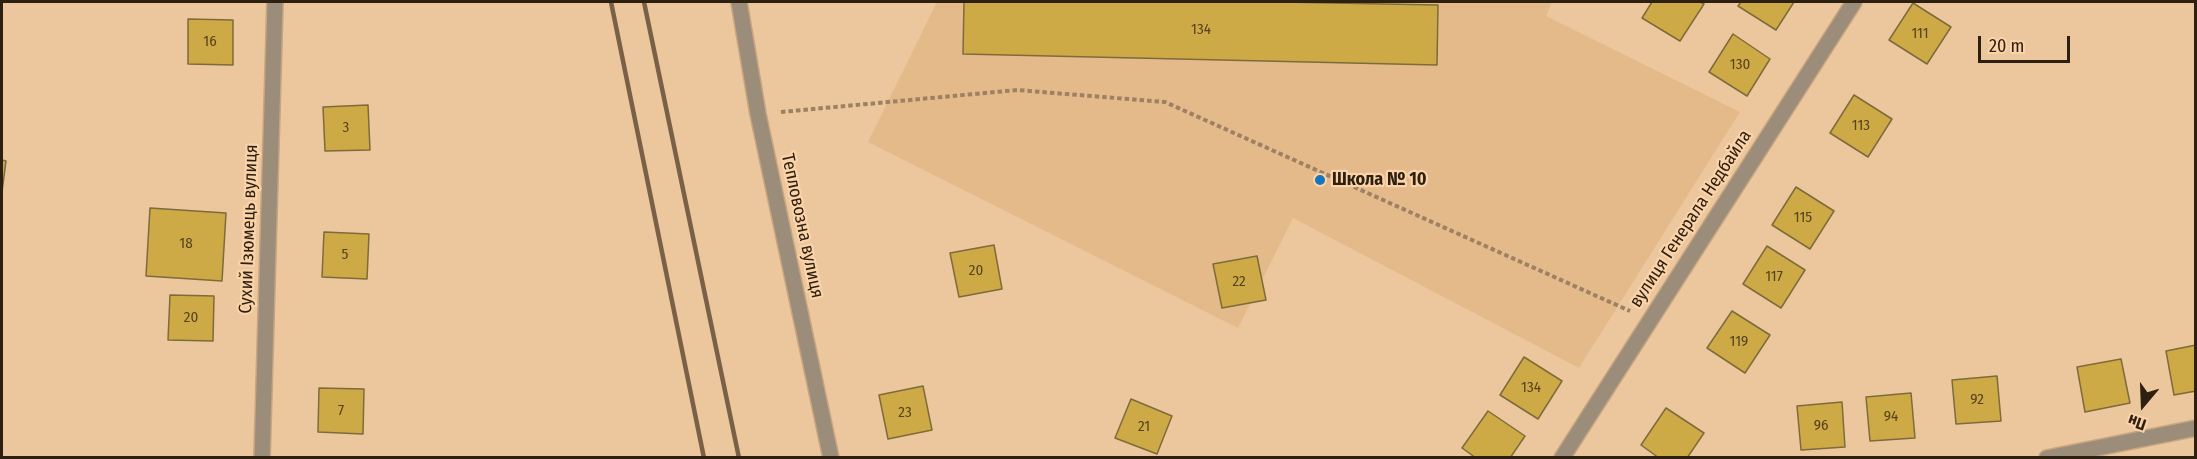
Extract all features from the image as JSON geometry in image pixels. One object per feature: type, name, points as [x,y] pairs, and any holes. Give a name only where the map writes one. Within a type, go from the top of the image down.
[{"type":"street","name":"Сухий Ізюмець вулиця","points":[[262,458],[275,2]]},
{"type":"street","name":"Тепловозна вулиця","points":[[739,2],[758,114],[831,458]]},
{"type":"street","name":"вулиця Генерала Недбайла","points":[[1562,458],[1854,2]]},
{"type":"street","points":[[2054,457],[2196,428]]},
{"type":"path","points":[[758,114],[1017,90],[1165,102],[1650,320]]},
{"type":"shaded area","name":"Школа № 10","points":[[937,2],[1552,2],[1546,16],[1740,112],[1579,368],[1293,218],[1238,328],[868,142]]},
{"type":"building","points":[[964,2],[1279,2],[1438,5],[1437,65],[963,54]]},
{"type":"building","points":[[1652,2],[1700,2],[1704,4],[1680,41],[1642,18]]},
{"type":"building","points":[[1741,2],[1794,2],[1776,30],[1738,6]]},
{"type":"building","points":[[1913,3],[1951,27],[1927,64],[1889,40]]},
{"type":"building","points":[[188,19],[233,20],[233,65],[188,64]]},
{"type":"building","points":[[1733,34],[1770,59],[1747,96],[1709,72]]},
{"type":"building","points":[[1854,95],[1892,119],[1868,157],[1830,133]]},
{"type":"building","points":[[368,105],[370,150],[325,151],[323,107]]},
{"type":"building","points":[[2,160],[6,161],[2,192]]},
{"type":"building","points":[[1796,187],[1834,211],[1810,249],[1772,225]]},
{"type":"building","points":[[150,208],[226,213],[222,281],[146,276]]},
{"type":"building","points":[[324,232],[369,234],[367,279],[322,277]]},
{"type":"building","points":[[994,245],[1002,289],[959,297],[950,253]]},
{"type":"building","points":[[1767,246],[1805,270],[1781,308],[1743,284]]},
{"type":"building","points":[[1257,256],[1266,300],[1222,308],[1213,264]]},
{"type":"building","points":[[170,295],[214,296],[213,341],[168,340]]},
{"type":"building","points":[[1732,311],[1770,335],[1745,373],[1707,348]]},
{"type":"building","points":[[2196,345],[2196,391],[2174,395],[2166,351]]},
{"type":"building","points":[[1524,357],[1562,381],[1538,419],[1500,395]]},
{"type":"building","points":[[2121,359],[2130,403],[2085,412],[2077,367]]},
{"type":"building","points":[[1997,376],[2001,421],[1956,424],[1952,380]]},
{"type":"building","points":[[923,386],[932,430],[888,439],[879,395]]},
{"type":"building","points":[[319,388],[364,389],[363,434],[318,432]]},
{"type":"building","points":[[1911,393],[1915,438],[1870,441],[1866,397]]},
{"type":"building","points":[[1131,399],[1172,416],[1157,454],[1115,438]]},
{"type":"building","points":[[1842,402],[1845,447],[1801,450],[1797,406]]},
{"type":"building","points":[[1666,408],[1704,433],[1687,458],[1659,458],[1641,445]]},
{"type":"building","points":[[1488,411],[1525,436],[1510,458],[1476,458],[1462,448]]},
{"type":"railway","points":[[611,2],[704,458]]},
{"type":"railway","points":[[644,2],[739,458]]},
{"type":"place","name":"Школа № 10","points":[[1320,180]]}]
